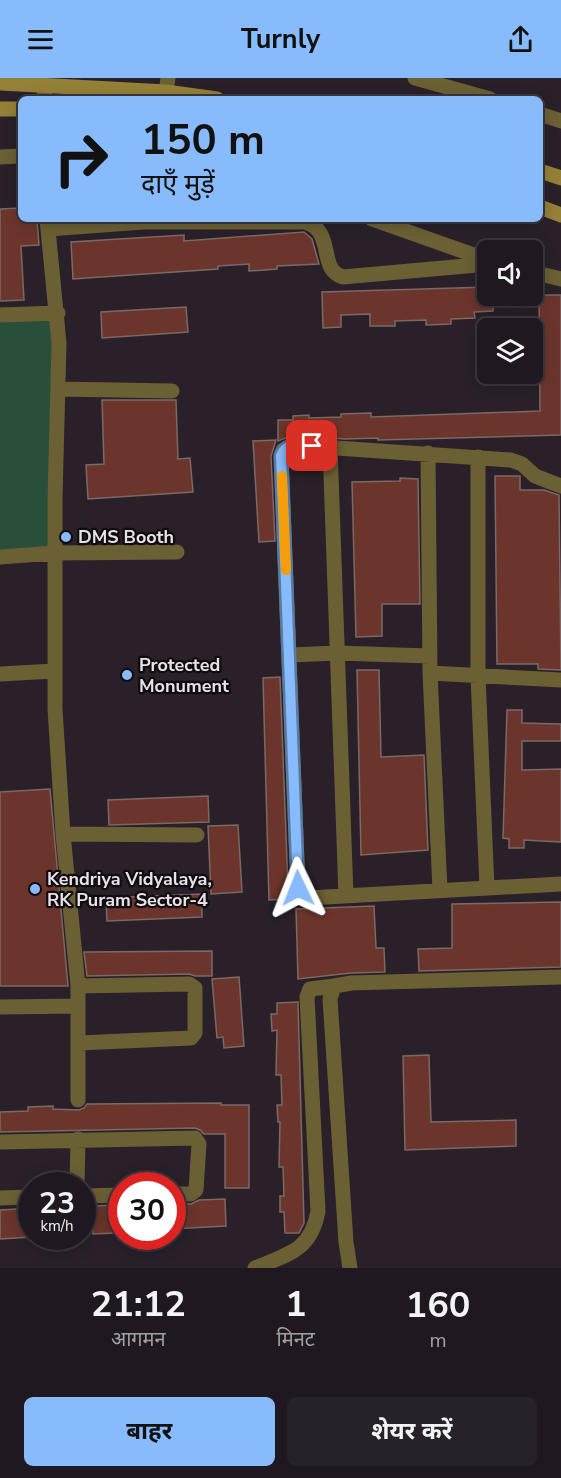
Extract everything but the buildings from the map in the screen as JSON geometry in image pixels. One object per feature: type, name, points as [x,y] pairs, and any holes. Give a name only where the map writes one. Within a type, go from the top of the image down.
[{"type":"street","points":[[415,78],[479,96]]},
{"type":"street","points":[[0,83],[45,92],[167,85],[206,96]]},
{"type":"street","points":[[0,109],[18,109]]},
{"type":"street","points":[[543,115],[561,121]]},
{"type":"street","points":[[0,157],[18,156]]},
{"type":"street","points":[[543,172],[561,178]]},
{"type":"street","points":[[543,208],[561,214]]},
{"type":"street","points":[[78,1101],[78,986],[63,834],[55,709],[58,314],[47,224],[134,222]]},
{"type":"street","points":[[313,222],[321,232],[331,269],[343,277],[477,263]]},
{"type":"street","points":[[380,222],[477,258]]},
{"type":"street","points":[[543,275],[561,279]]},
{"type":"street","points":[[0,315],[58,314]]},
{"type":"street","points":[[59,389],[172,391]]},
{"type":"street","points":[[561,486],[535,476],[522,464],[511,460],[293,445],[283,450],[281,456],[298,888],[303,896],[308,898],[561,884]]},
{"type":"street","points":[[330,447],[346,896]]},
{"type":"street","points":[[428,453],[430,673],[440,890]]},
{"type":"street","points":[[478,457],[478,676],[488,888]]},
{"type":"street","points":[[0,556],[177,552]]},
{"type":"street","points":[[290,655],[337,653],[430,656]]},
{"type":"street","points":[[0,674],[54,671]]},
{"type":"street","points":[[430,673],[561,680]]},
{"type":"street","points":[[63,834],[196,835]]},
{"type":"street","points":[[255,1268],[296,1251],[307,1241],[315,1228],[318,1211],[307,997],[310,988],[351,983],[561,977]]},
{"type":"street","points":[[78,986],[189,984],[195,988],[195,1033],[191,1038],[79,1043]]},
{"type":"street","points":[[334,986],[330,999],[346,1242],[350,1268]]},
{"type":"street","points":[[0,1007],[78,1006]]},
{"type":"street","points":[[0,1142],[195,1138],[199,1144],[196,1190],[191,1194],[186,1194]]},
{"type":"street","points":[[77,1172],[78,1139]]},
{"type":"street","points":[[0,1198],[18,1197]]},
{"type":"green space","points":[[58,313],[49,553],[0,555],[0,315]]},
{"type":"slow traffic","points":[[282,476],[286,570]]},
{"type":"place","name":"DMS Booth","points":[[66,537]]},
{"type":"place","name":"Protected Monument","points":[[127,675]]},
{"type":"place","name":"Kendriya Vidyalaya, RK Puram Sector-4","points":[[35,889]]},
{"type":"route","points":[[298,888],[281,456],[283,450],[289,446],[312,446]]}]
